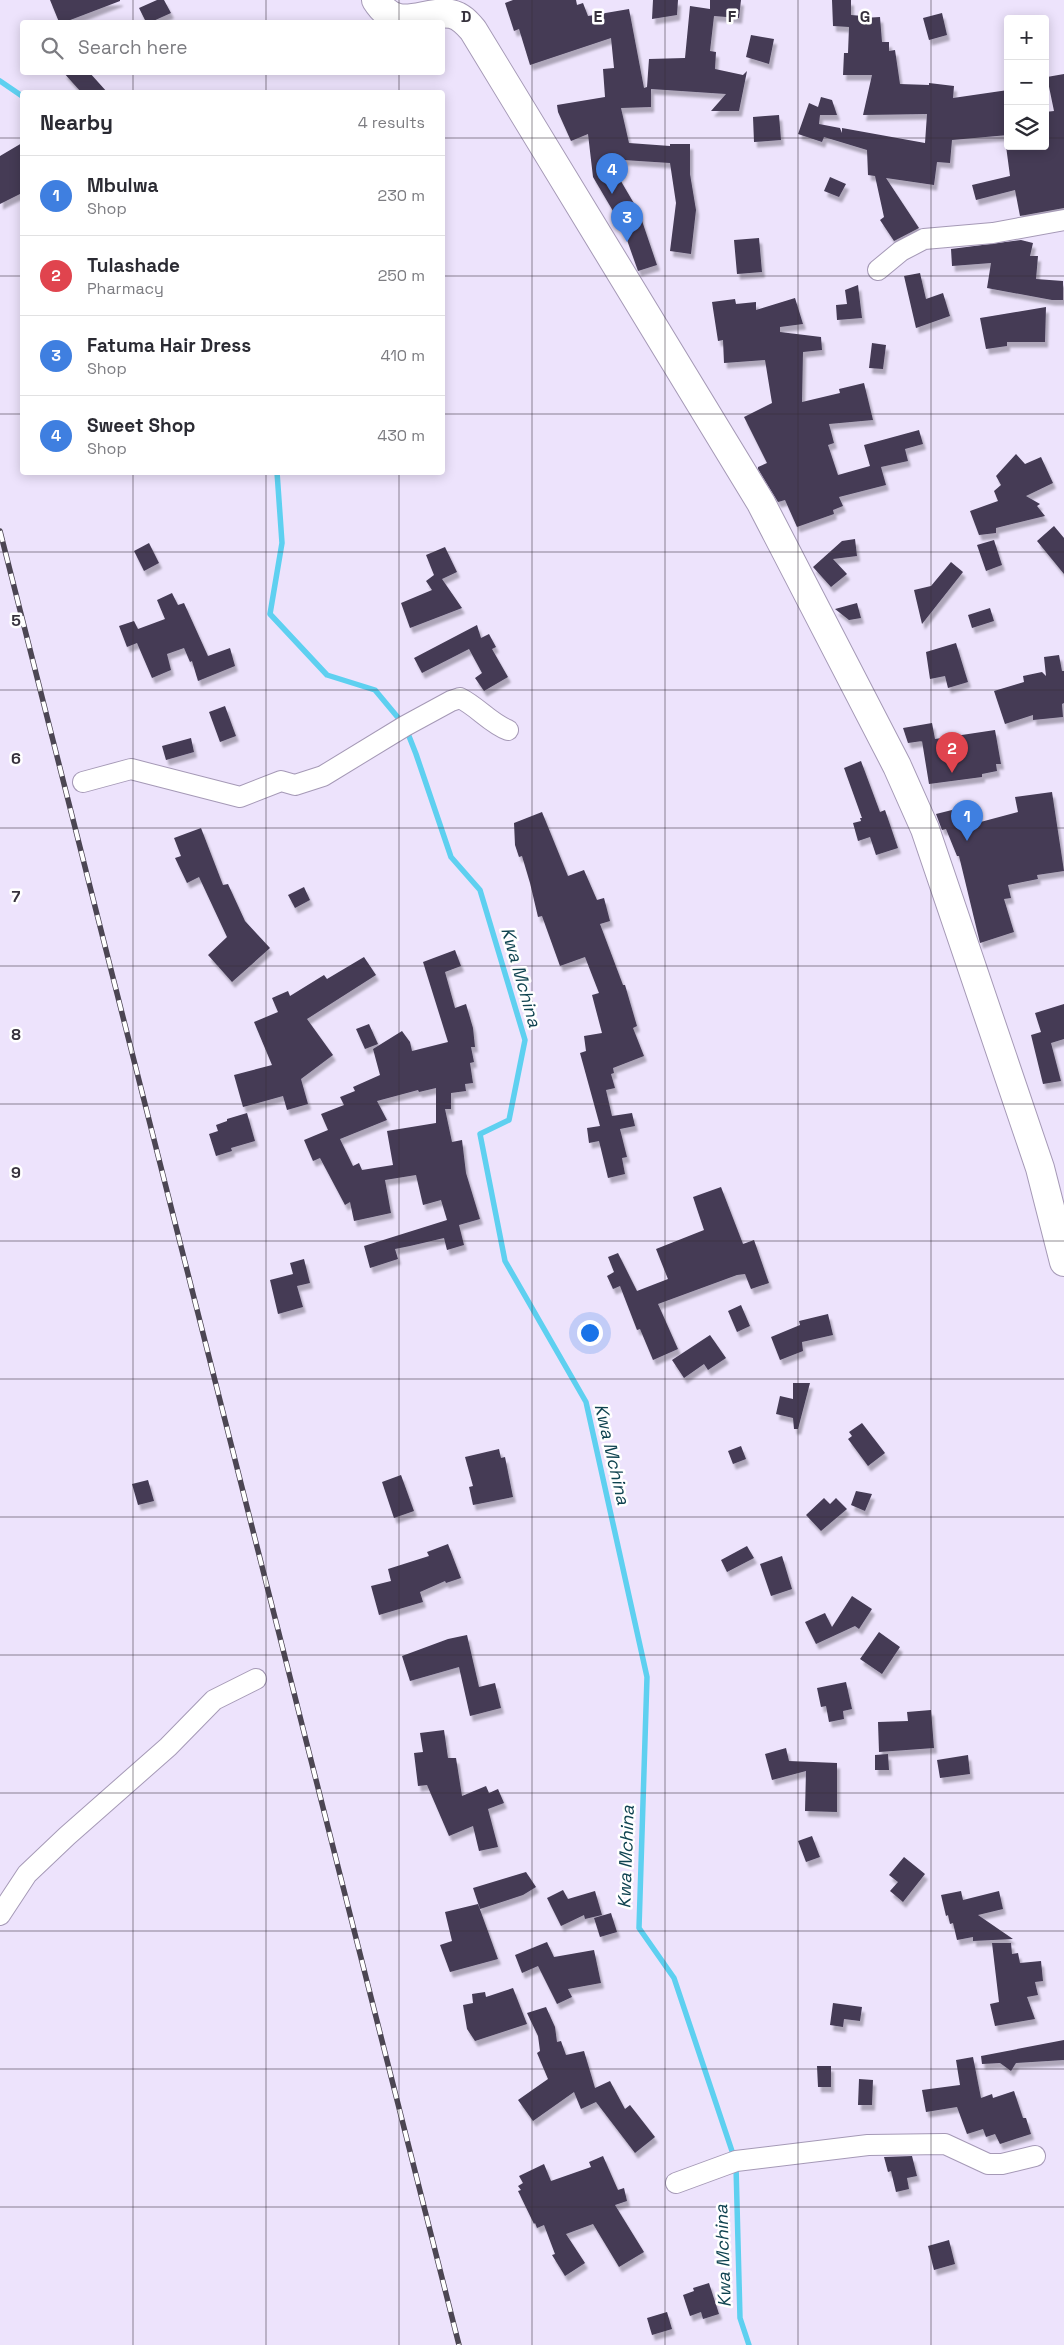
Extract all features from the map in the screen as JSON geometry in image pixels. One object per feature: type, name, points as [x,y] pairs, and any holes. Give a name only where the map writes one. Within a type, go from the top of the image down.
[{"type":"street","points":[[376,0],[388,13],[396,17],[406,20],[451,14],[458,17],[473,30],[761,503],[897,766],[925,829],[1040,1168],[1064,1262]]},
{"type":"street","points":[[878,270],[901,251],[924,239],[993,233],[1064,220]]},
{"type":"street","points":[[83,782],[131,769],[240,797],[281,781],[295,785],[322,776],[405,726],[460,698],[472,704],[498,726],[508,730]]},
{"type":"street","points":[[0,1915],[27,1874],[168,1747],[214,1700],[256,1679]]},
{"type":"street","points":[[676,2184],[736,2161],[868,2145],[944,2144],[988,2164],[1002,2164],[1035,2156]]},
{"type":"building","points":[[50,0],[120,0],[70,20],[58,20]]},
{"type":"building","points":[[157,0],[164,0],[171,13],[155,20],[145,20],[139,8]]},
{"type":"building","points":[[513,0],[576,0],[577,5],[583,3],[588,16],[629,9],[644,88],[647,87],[649,59],[685,58],[690,6],[710,9],[710,0],[741,0],[739,18],[714,16],[710,51],[716,52],[715,69],[743,75],[747,71],[739,111],[711,111],[726,94],[651,89],[651,107],[621,108],[629,143],[670,146],[670,144],[690,144],[690,174],[696,210],[691,254],[670,251],[676,203],[670,163],[608,159],[639,212],[657,265],[638,271],[616,209],[613,211],[593,177],[588,134],[571,141],[558,112],[557,105],[605,97],[603,69],[614,68],[611,38],[530,65],[519,29],[514,31],[505,3]]},
{"type":"building","points":[[653,0],[678,0],[677,15],[652,19]]},
{"type":"building","points":[[832,0],[851,0],[851,15],[863,16],[863,18],[880,17],[882,42],[889,42],[889,51],[895,50],[900,84],[929,85],[929,83],[954,86],[953,98],[1004,91],[1004,135],[952,140],[950,163],[937,162],[934,185],[886,178],[919,228],[894,241],[880,220],[884,217],[875,176],[868,175],[867,150],[824,137],[822,142],[798,134],[809,103],[818,107],[821,97],[832,100],[837,115],[820,115],[819,124],[840,128],[842,133],[842,128],[925,143],[927,114],[863,115],[872,75],[843,75],[844,53],[848,53],[849,27],[833,26]]},
{"type":"building","points":[[942,13],[947,35],[929,40],[923,18]]},
{"type":"building","points":[[751,35],[774,39],[769,64],[746,57]]},
{"type":"building","points":[[1064,74],[1064,208],[1020,216],[1015,190],[976,200],[972,185],[1010,176],[1007,150],[1049,150],[1049,112],[1054,111],[1049,77]]},
{"type":"building","points":[[66,75],[92,75],[105,90],[79,90]]},
{"type":"building","points":[[779,115],[781,140],[754,142],[753,117]]},
{"type":"building","points":[[20,144],[20,194],[0,204],[0,156]]},
{"type":"building","points":[[830,177],[846,184],[839,197],[824,191]]},
{"type":"building","points":[[759,238],[762,272],[737,274],[734,240]]},
{"type":"building","points":[[1021,240],[1033,243],[1030,256],[1038,256],[1036,279],[1063,281],[1063,300],[1052,300],[987,288],[991,263],[952,266],[951,249]]},
{"type":"building","points":[[920,273],[926,299],[943,293],[950,316],[916,328],[904,276]]},
{"type":"building","points":[[858,285],[862,318],[837,320],[836,305],[847,304],[845,290]]},
{"type":"building","points":[[795,298],[803,324],[780,327],[780,332],[821,337],[822,350],[803,352],[802,402],[840,393],[839,389],[864,383],[873,420],[829,424],[834,443],[828,445],[838,475],[870,466],[864,445],[919,430],[923,444],[905,449],[908,461],[881,467],[886,485],[839,497],[843,506],[833,510],[834,514],[797,527],[785,500],[778,502],[758,469],[758,467],[767,463],[744,417],[772,403],[765,360],[724,363],[723,340],[718,341],[712,302],[735,299],[736,304],[756,302],[756,310]]},
{"type":"building","points":[[1046,307],[1045,342],[1007,342],[1007,346],[986,349],[980,318]]},
{"type":"building","points":[[872,343],[886,345],[883,369],[869,368]]},
{"type":"building","points":[[1016,454],[1025,464],[1041,457],[1053,483],[1026,496],[1040,504],[1037,506],[1045,516],[996,528],[996,533],[979,535],[970,511],[998,501],[994,491],[1001,485],[996,476]]},
{"type":"building","points":[[1054,526],[1064,538],[1064,574],[1037,541]]},
{"type":"building","points":[[855,539],[857,556],[833,559],[847,574],[831,587],[813,567],[842,541]]},
{"type":"building","points":[[994,540],[1002,565],[986,571],[977,545]]},
{"type":"building","points":[[149,543],[159,563],[144,571],[134,551]]},
{"type":"building","points":[[445,547],[457,572],[442,579],[462,608],[410,628],[401,603],[432,590],[426,581],[434,575],[426,555]]},
{"type":"building","points":[[951,562],[963,572],[922,624],[914,590],[931,586]]},
{"type":"building","points":[[172,593],[178,605],[184,603],[208,656],[230,648],[235,666],[198,681],[192,661],[190,662],[184,648],[167,654],[171,670],[152,678],[137,643],[127,647],[119,626],[134,621],[138,629],[165,619],[157,600]]},
{"type":"building","points":[[857,603],[861,618],[849,620],[835,609]]},
{"type":"building","points":[[990,608],[994,621],[972,628],[968,615]]},
{"type":"building","points":[[477,625],[481,638],[489,634],[496,647],[492,649],[508,677],[484,691],[475,678],[482,673],[469,649],[422,673],[414,658]]},
{"type":"building","points":[[956,643],[968,682],[948,688],[945,676],[930,679],[926,652]]},
{"type":"building","points":[[1059,655],[1062,671],[1064,671],[1063,717],[1033,720],[1033,715],[1005,724],[994,691],[1024,682],[1023,676],[1042,672],[1046,676],[1044,657]]},
{"type":"building","points":[[225,706],[236,736],[220,742],[209,712]]},
{"type":"building","points":[[932,723],[935,739],[995,730],[1001,764],[996,764],[997,771],[982,774],[982,777],[929,784],[922,741],[908,743],[903,728]]},
{"type":"building","points":[[191,738],[194,752],[166,760],[162,746]]},
{"type":"building","points":[[861,761],[880,812],[885,810],[898,848],[876,855],[870,837],[858,841],[853,823],[861,821],[860,818],[862,818],[844,768]]},
{"type":"building","points":[[1052,792],[1064,871],[1037,875],[1038,879],[1008,885],[1011,898],[1004,899],[1014,932],[980,943],[959,856],[957,856],[946,829],[942,830],[936,814],[968,806],[973,824],[1018,812],[1015,797]]},
{"type":"building","points":[[542,812],[568,876],[584,870],[597,900],[604,898],[610,921],[600,924],[623,985],[625,985],[637,1026],[633,1028],[644,1056],[613,1068],[614,1073],[611,1074],[615,1088],[606,1090],[612,1116],[632,1113],[635,1126],[620,1129],[627,1157],[622,1158],[625,1174],[608,1178],[599,1141],[589,1143],[587,1128],[600,1126],[580,1053],[586,1051],[584,1036],[602,1033],[592,995],[599,993],[585,957],[560,966],[542,916],[538,917],[522,856],[519,857],[515,845],[514,823]]},
{"type":"building","points":[[201,828],[223,885],[228,884],[245,921],[270,948],[232,982],[208,955],[227,937],[199,877],[187,883],[175,858],[181,856],[174,838]]},
{"type":"building","points":[[304,887],[310,900],[295,908],[288,895]]},
{"type":"building","points":[[455,950],[461,966],[445,972],[455,1008],[466,1004],[473,1028],[475,1047],[471,1047],[474,1062],[470,1063],[473,1083],[465,1084],[466,1091],[451,1093],[451,1109],[445,1109],[452,1142],[462,1140],[466,1173],[480,1219],[459,1225],[464,1245],[447,1250],[444,1238],[395,1249],[398,1259],[370,1268],[364,1246],[447,1220],[441,1200],[423,1205],[416,1175],[385,1180],[391,1213],[354,1221],[350,1202],[345,1205],[320,1158],[313,1161],[304,1140],[328,1130],[321,1114],[344,1105],[340,1097],[355,1091],[353,1087],[380,1075],[373,1049],[402,1031],[410,1042],[412,1051],[448,1042],[423,962]],"holes":[[[436,1088],[436,1123],[387,1131],[393,1165],[362,1170],[359,1163],[353,1166],[340,1139],[387,1120],[377,1101],[418,1090],[419,1092]]]},
{"type":"building","points":[[364,957],[376,975],[307,1019],[333,1055],[301,1079],[308,1104],[287,1110],[283,1096],[243,1107],[234,1075],[272,1065],[254,1022],[278,1012],[272,998],[288,991],[290,996],[324,975],[327,979]]},
{"type":"building","points":[[1064,1004],[1064,1039],[1051,1043],[1061,1081],[1043,1084],[1031,1035],[1041,1032],[1035,1013]]},
{"type":"building","points":[[369,1024],[378,1044],[365,1049],[356,1029]]},
{"type":"building","points":[[247,1113],[255,1141],[231,1148],[232,1151],[216,1156],[209,1134],[218,1131],[216,1125],[227,1121],[227,1119]]},
{"type":"building","points":[[721,1187],[743,1244],[754,1240],[769,1283],[751,1289],[745,1274],[737,1275],[658,1304],[678,1349],[653,1360],[640,1329],[637,1330],[620,1286],[613,1289],[607,1276],[614,1272],[608,1257],[618,1253],[637,1291],[668,1279],[656,1249],[704,1230],[693,1197]]},
{"type":"building","points":[[304,1259],[310,1283],[297,1286],[303,1307],[278,1314],[270,1280],[293,1274],[290,1263]]},
{"type":"building","points":[[741,1305],[750,1326],[737,1332],[728,1311]]},
{"type":"building","points":[[828,1314],[833,1335],[802,1342],[803,1351],[780,1360],[771,1337],[800,1325],[799,1321]]},
{"type":"building","points":[[710,1335],[726,1358],[708,1370],[704,1364],[684,1378],[672,1360]]},
{"type":"building","points":[[793,1383],[810,1383],[798,1429],[794,1429],[793,1418],[776,1414],[780,1396],[793,1399]]},
{"type":"building","points":[[862,1423],[885,1453],[868,1466],[848,1439],[852,1436],[849,1432]]},
{"type":"building","points":[[741,1446],[746,1459],[733,1464],[728,1451]]},
{"type":"building","points":[[499,1449],[501,1458],[505,1457],[513,1497],[473,1505],[469,1487],[473,1486],[465,1457]]},
{"type":"building","points":[[401,1475],[414,1511],[394,1518],[382,1482]]},
{"type":"building","points":[[148,1480],[154,1501],[138,1505],[132,1484]]},
{"type":"building","points":[[856,1491],[872,1494],[865,1511],[851,1505]]},
{"type":"building","points":[[824,1498],[830,1504],[836,1498],[847,1509],[821,1531],[806,1515]]},
{"type":"building","points":[[448,1544],[461,1578],[446,1583],[445,1581],[420,1592],[423,1602],[379,1615],[371,1586],[391,1581],[388,1569],[429,1556],[427,1552]]},
{"type":"building","points":[[747,1546],[754,1558],[727,1572],[721,1560]]},
{"type":"building","points":[[782,1556],[792,1589],[771,1596],[760,1564]]},
{"type":"building","points":[[852,1596],[872,1609],[859,1629],[855,1626],[816,1644],[805,1622],[825,1613],[832,1627]]},
{"type":"building","points":[[879,1632],[900,1647],[882,1674],[860,1659]]},
{"type":"building","points":[[467,1635],[479,1687],[495,1683],[501,1708],[470,1716],[459,1667],[410,1681],[402,1656],[448,1639]]},
{"type":"building","points":[[846,1682],[852,1709],[843,1711],[844,1719],[829,1722],[826,1706],[821,1707],[817,1688]]},
{"type":"building","points":[[931,1710],[934,1748],[879,1752],[878,1722],[908,1721],[907,1712]]},
{"type":"building","points":[[444,1730],[448,1758],[456,1758],[462,1796],[486,1786],[489,1793],[498,1789],[504,1803],[488,1809],[498,1847],[479,1851],[473,1826],[449,1836],[427,1785],[418,1786],[414,1753],[423,1752],[420,1733]]},
{"type":"building","points":[[786,1748],[789,1761],[837,1763],[837,1812],[805,1811],[806,1771],[772,1780],[765,1754]]},
{"type":"building","points":[[888,1754],[889,1770],[875,1770],[875,1755]]},
{"type":"building","points":[[968,1755],[970,1774],[940,1778],[937,1760]]},
{"type":"building","points":[[812,1836],[820,1857],[806,1862],[798,1841]]},
{"type":"building","points":[[904,1857],[925,1874],[903,1902],[890,1891],[898,1882],[889,1875]]},
{"type":"building","points":[[526,1872],[536,1887],[523,1895],[480,1909],[473,1888]]},
{"type":"building","points":[[563,1890],[568,1899],[595,1891],[602,1915],[585,1919],[584,1915],[561,1926],[547,1898]]},
{"type":"building","points":[[961,1891],[963,1900],[999,1891],[1003,1909],[978,1915],[1013,1939],[973,1941],[973,1937],[957,1940],[953,1923],[950,1924],[948,1915],[946,1916],[941,1895]]},
{"type":"building","points":[[478,1904],[498,1959],[450,1972],[440,1945],[452,1941],[445,1912]]},
{"type":"building","points":[[611,1913],[617,1932],[600,1937],[594,1918]]},
{"type":"building","points":[[547,1942],[554,1957],[594,1950],[601,1983],[568,1989],[572,1997],[557,2004],[538,1966],[522,1973],[515,1955]]},
{"type":"building","points":[[992,1943],[1011,1943],[1012,1954],[1018,1953],[1020,1963],[1041,1961],[1043,1981],[1035,1982],[1038,1995],[1027,1997],[1035,2019],[995,2026],[990,2004],[999,2002]]},
{"type":"building","points":[[513,1988],[527,2024],[475,2041],[467,2029],[463,2005],[473,2003],[472,1994],[485,1992],[486,1997]]},
{"type":"building","points":[[833,2003],[862,2007],[860,2021],[844,2019],[843,2027],[830,2025]]},
{"type":"building","points":[[546,2007],[555,2027],[557,2042],[561,2041],[566,2055],[584,2051],[595,2088],[610,2081],[625,2109],[630,2105],[655,2137],[635,2153],[596,2102],[581,2109],[574,2092],[533,2121],[518,2100],[548,2079],[537,2053],[540,2051],[538,2036],[527,2013]]},
{"type":"building","points":[[1064,2040],[1064,2060],[1016,2063],[1011,2071],[1000,2063],[982,2064],[981,2056]]},
{"type":"building","points":[[973,2057],[981,2098],[992,2094],[993,2098],[1014,2091],[1023,2118],[1026,2118],[1031,2134],[1000,2144],[995,2134],[986,2137],[983,2129],[967,2134],[957,2107],[926,2112],[922,2090],[960,2085],[956,2060]]},
{"type":"building","points":[[817,2066],[831,2066],[831,2087],[818,2087]]},
{"type":"building","points":[[859,2079],[873,2080],[872,2105],[858,2105]]},
{"type":"building","points":[[603,2156],[618,2190],[624,2188],[627,2201],[615,2205],[644,2252],[619,2267],[593,2224],[566,2234],[585,2263],[565,2276],[552,2255],[555,2254],[544,2225],[537,2228],[518,2191],[521,2190],[518,2186],[523,2183],[519,2176],[544,2164],[551,2181],[591,2167],[589,2162]]},
{"type":"building","points":[[912,2156],[917,2176],[907,2178],[909,2189],[896,2192],[891,2171],[888,2172],[884,2157]]},
{"type":"building","points":[[949,2240],[955,2264],[934,2270],[928,2246]]},
{"type":"building","points":[[709,2283],[719,2314],[703,2319],[701,2312],[690,2316],[683,2295],[694,2291],[693,2288]]},
{"type":"building","points":[[667,2312],[672,2329],[652,2335],[647,2318]]},
{"type":"waterway","name":"Kwa Mchina","points":[[0,81],[20,95]]},
{"type":"waterway","name":"Kwa Mchina","points":[[277,475],[282,543],[270,614],[327,675],[375,690],[405,726],[451,857],[480,890],[525,1040],[509,1120],[480,1134],[505,1261],[586,1402],[647,1677],[639,1928],[674,1978],[734,2157]]},
{"type":"waterway","name":"Kwa Mchina","points":[[736,2166],[740,2318],[749,2345]]},
{"type":"railway","points":[[0,531],[459,2345]]},
{"type":"place","name":"Sweet Shop","points":[[612,194]]},
{"type":"place","name":"Fatuma Hair Dress","points":[[627,242]]},
{"type":"place","name":"Tulashade","points":[[952,773]]},
{"type":"place","name":"Mbulwa","points":[[967,841]]}]
